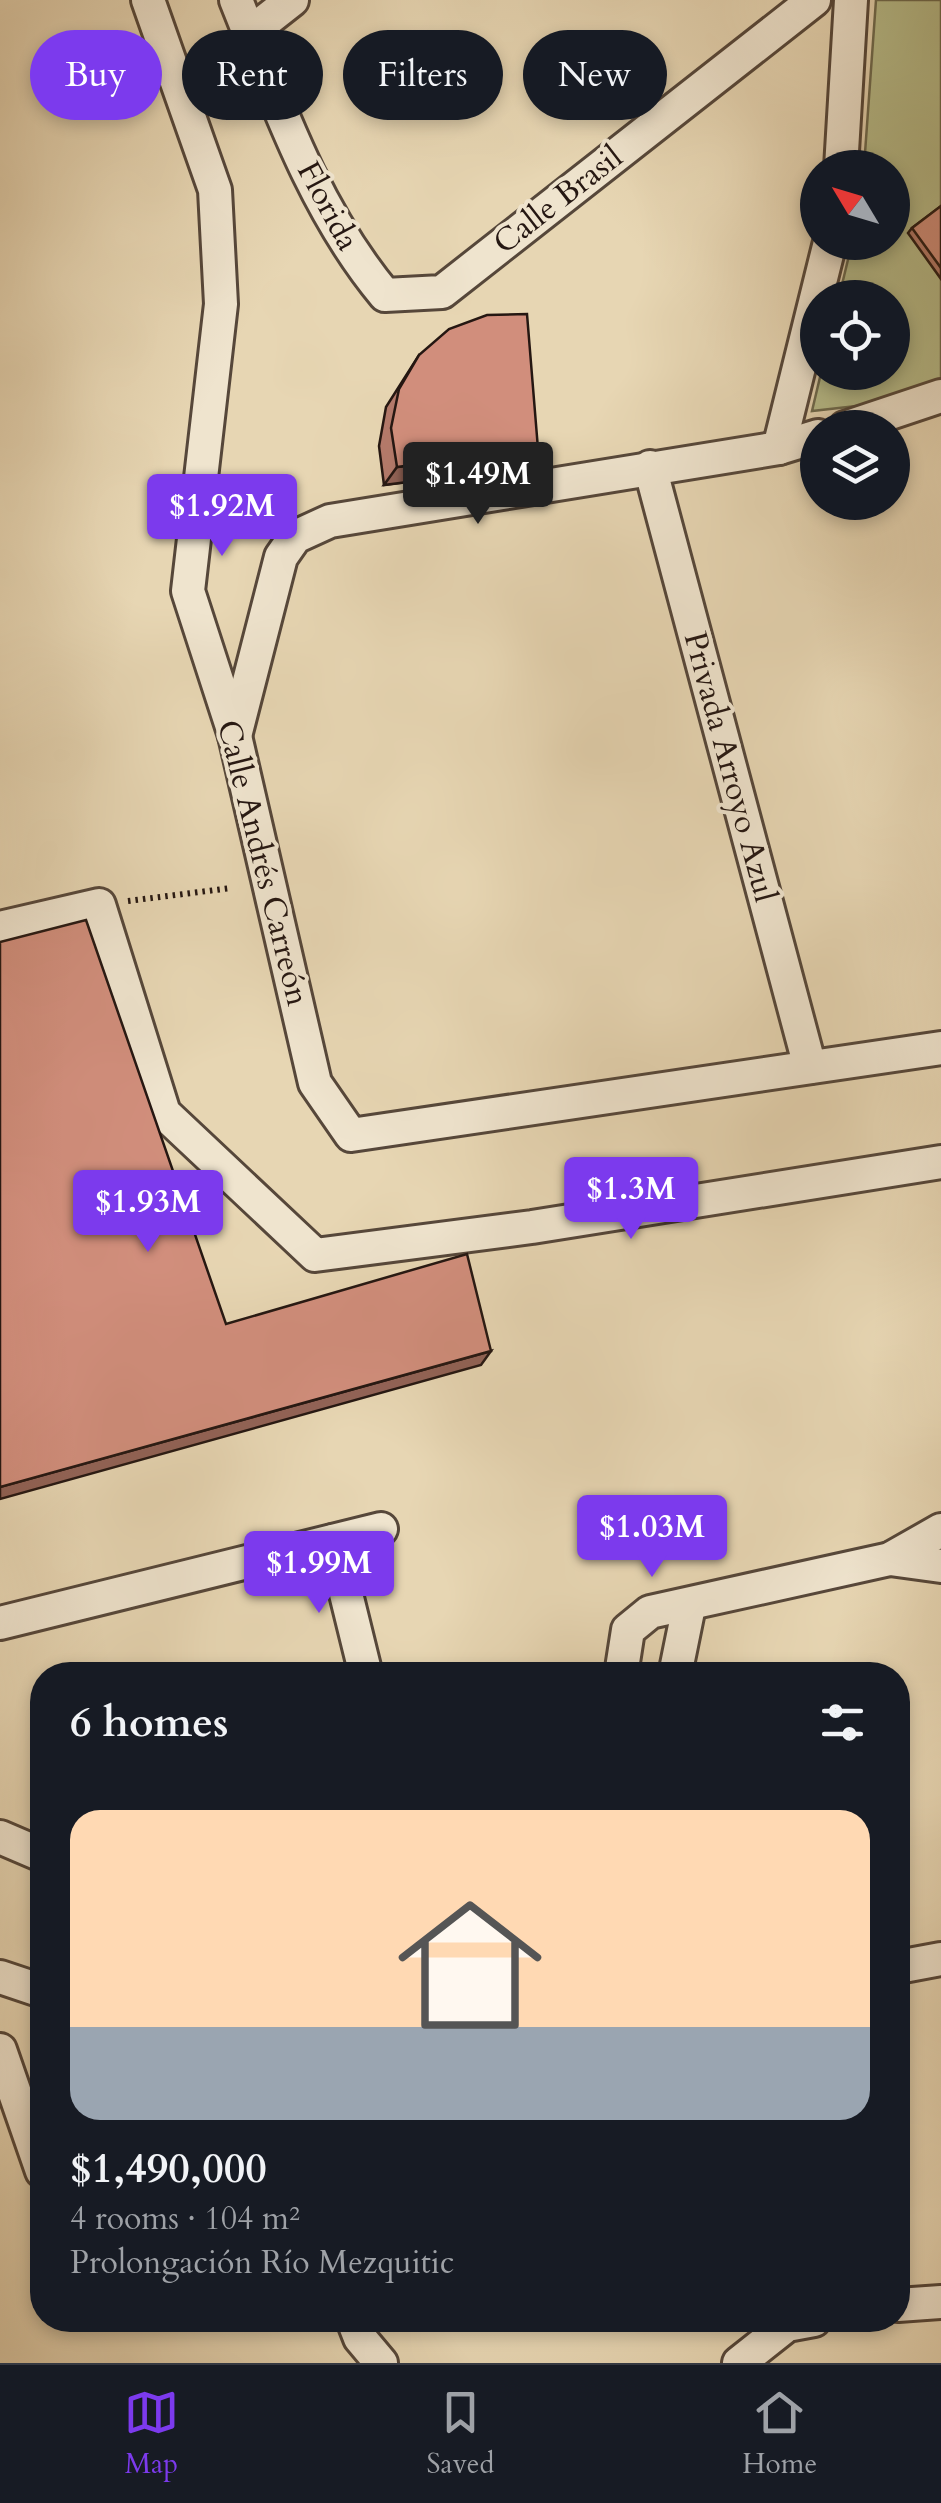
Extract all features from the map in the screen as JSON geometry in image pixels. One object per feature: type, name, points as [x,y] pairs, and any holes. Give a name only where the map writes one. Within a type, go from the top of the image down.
[{"type":"street","name":"Calle Andrés Carreón","points":[[148,0],[215,190],[221,304],[188,591],[235,736],[315,1083],[350,1135],[941,1048]]},
{"type":"street","name":"Florida","points":[[236,0],[249,30]]},
{"type":"street","points":[[254,30],[292,0]]},
{"type":"street","name":"Calle Brasil","points":[[385,295],[442,292],[814,0]]},
{"type":"street","points":[[842,150],[850,0]]},
{"type":"street","name":"Florida","points":[[286,120],[306,170],[360,265],[385,295]]},
{"type":"street","points":[[779,448],[826,260]]},
{"type":"street","points":[[899,410],[941,396]]},
{"type":"street","points":[[235,736],[281,557],[296,537],[330,521],[800,442]]},
{"type":"street","name":"Privada Arroyo Azul","points":[[650,466],[810,1067]]},
{"type":"street","points":[[0,928],[99,905],[164,1113],[315,1255],[494,1232],[941,1162]]},
{"type":"street","points":[[0,1623],[382,1529]]},
{"type":"street","points":[[623,1662],[628,1630],[650,1612],[890,1558],[941,1530]]},
{"type":"street","points":[[333,1541],[363,1662]]},
{"type":"street","points":[[890,1558],[941,1566]]},
{"type":"street","points":[[678,1662],[689,1606]]},
{"type":"street","points":[[0,1836],[30,1827]]},
{"type":"street","points":[[0,1836],[30,1850]]},
{"type":"street","points":[[910,1965],[941,1959]]},
{"type":"street","points":[[0,1976],[30,1987]]},
{"type":"street","points":[[0,2050],[30,2136]]},
{"type":"street","points":[[910,2304],[941,2302]]},
{"type":"street","points":[[358,2332],[381,2363]]},
{"type":"street","points":[[739,2363],[778,2332]]},
{"type":"path","points":[[99,905],[231,888]]},
{"type":"green space","points":[[876,0],[941,0],[941,384],[901,401],[812,410],[817,390],[910,390],[910,280],[843,280],[848,260],[910,260],[910,150],[865,150]]},
{"type":"building","points":[[941,206],[941,268],[912,228]]},
{"type":"building","points":[[527,314],[538,449],[397,467],[391,428],[399,389],[419,355],[449,329],[487,315]]},
{"type":"building","points":[[86,920],[226,1324],[467,1254],[491,1351],[0,1487],[0,942]]}]
